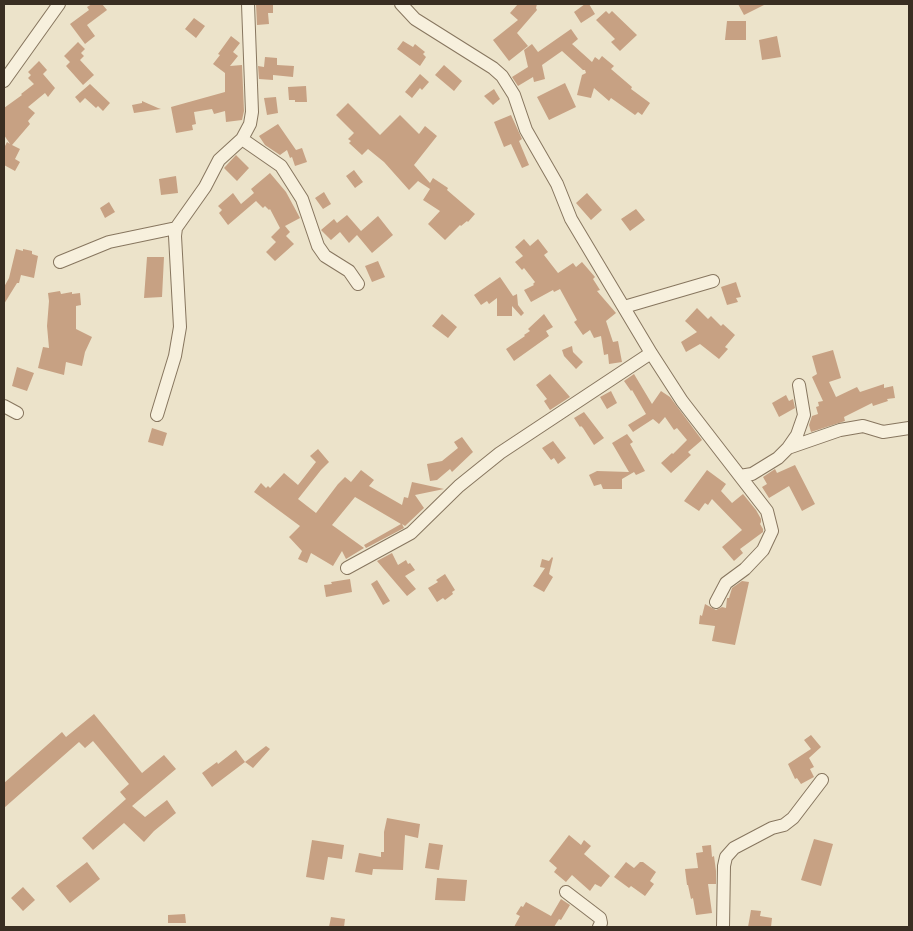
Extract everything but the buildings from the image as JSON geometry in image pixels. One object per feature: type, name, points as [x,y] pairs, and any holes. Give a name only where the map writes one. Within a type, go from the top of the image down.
[{"type":"street","points":[[4,81],[59,4]]},
{"type":"street","points":[[157,415],[175,356],[180,327],[180,305],[176,287],[176,228],[205,187],[219,160],[242,139],[250,124],[252,112],[248,4]]},
{"type":"street","points":[[401,4],[415,19],[493,68],[502,76],[514,95],[526,130],[557,184],[571,219],[651,353],[682,402],[767,511],[772,531],[763,550],[746,569],[726,583],[716,602]]},
{"type":"street","points":[[242,139],[281,166],[302,199],[318,246],[325,256],[349,271],[358,284]]},
{"type":"street","points":[[60,262],[109,242],[176,228]]},
{"type":"street","points":[[624,307],[713,281]]},
{"type":"street","points":[[347,568],[411,533],[459,486],[500,454],[651,353]]},
{"type":"street","points":[[740,476],[752,474],[778,458],[797,435],[804,415],[799,385]]},
{"type":"street","points":[[4,406],[17,413]]},
{"type":"street","points":[[788,448],[863,426],[883,432],[909,428]]},
{"type":"street","points":[[722,927],[726,857],[734,848],[772,828],[784,825],[793,818],[822,780]]},
{"type":"street","points":[[566,892],[600,918],[601,923],[599,927]]}]
